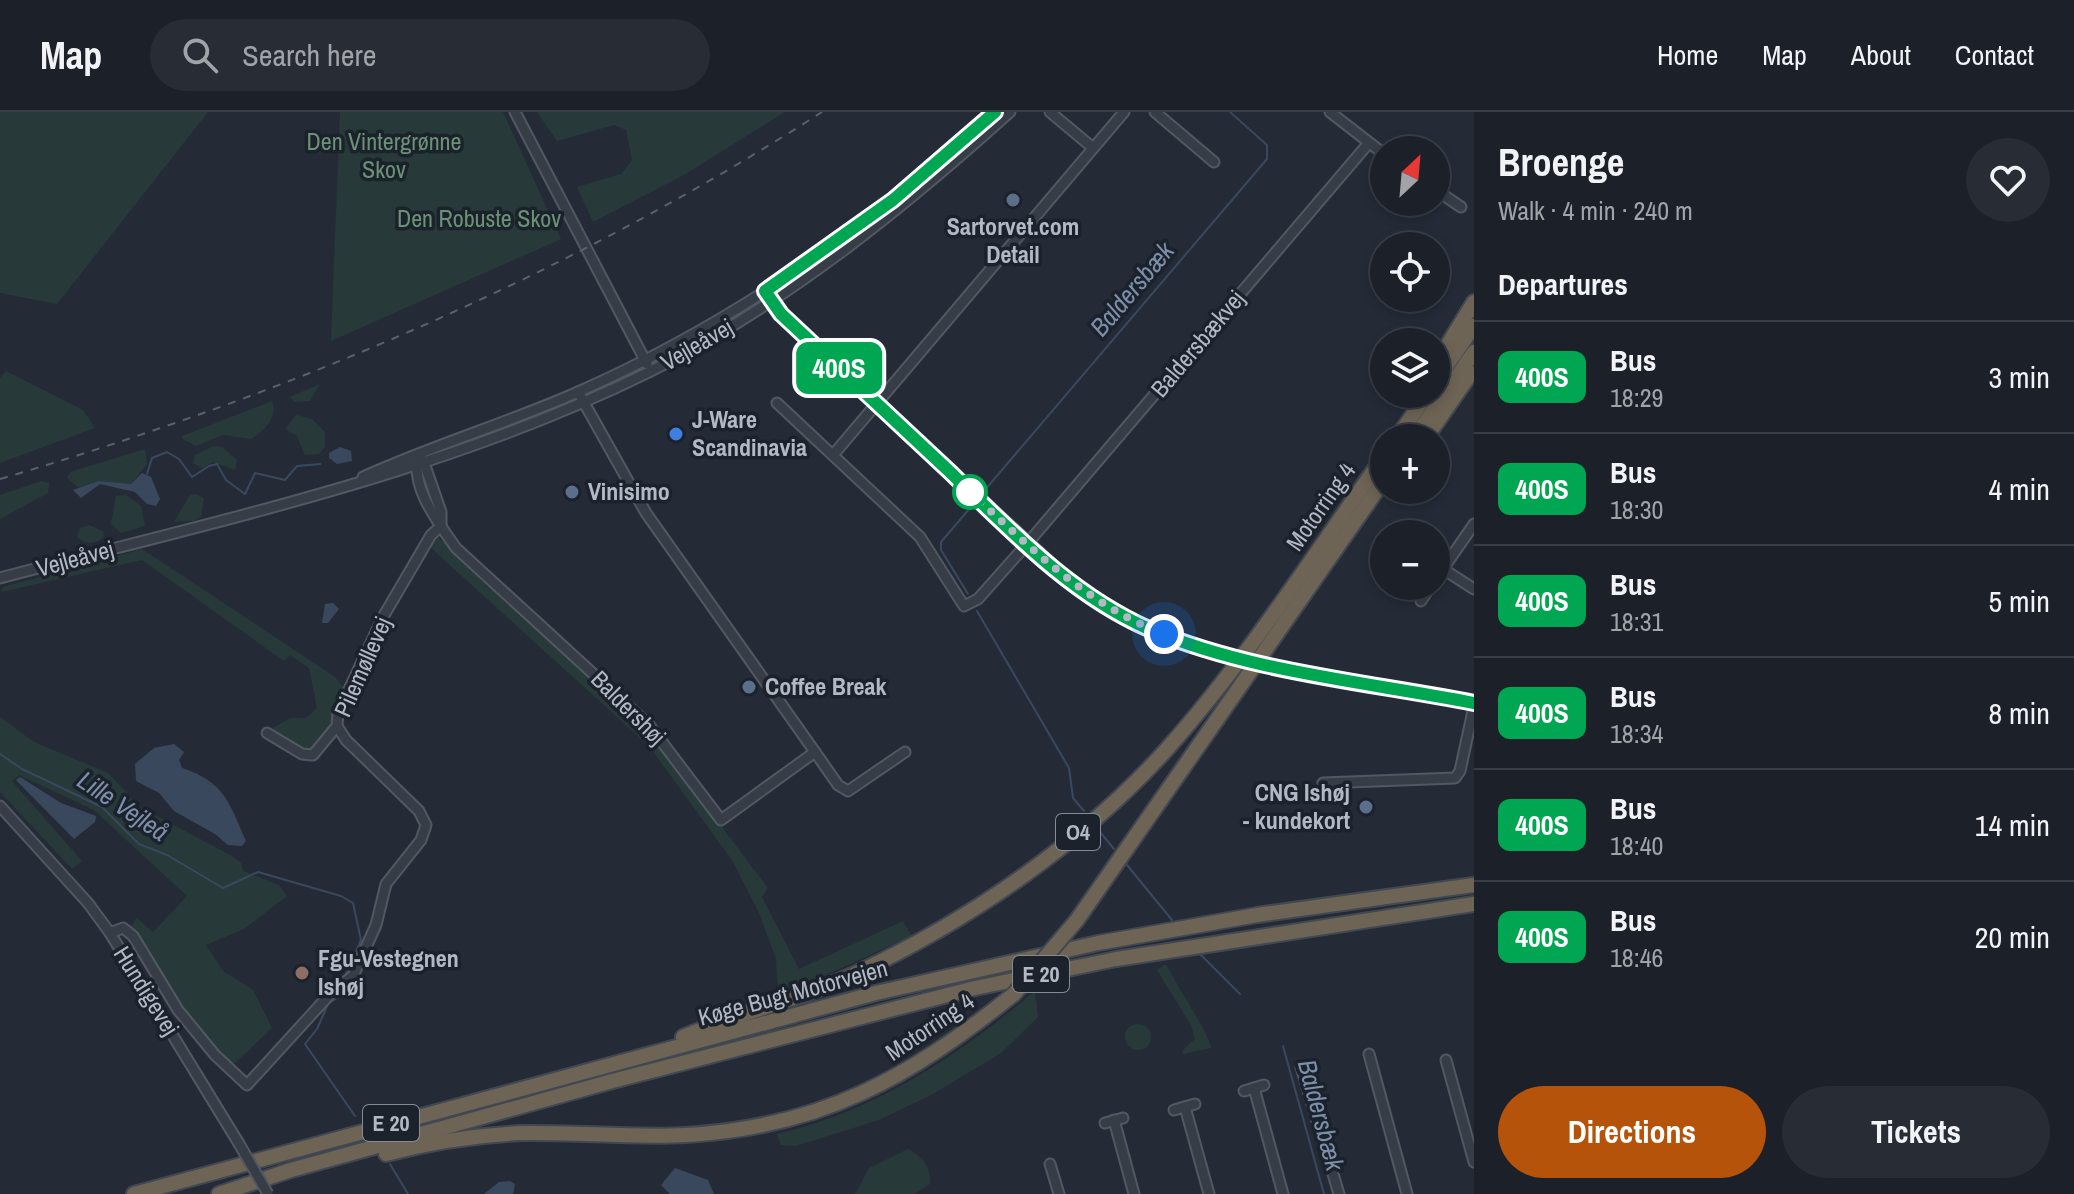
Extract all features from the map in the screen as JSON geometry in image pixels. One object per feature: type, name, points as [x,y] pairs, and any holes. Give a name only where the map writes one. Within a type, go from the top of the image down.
[{"type":"highway","points":[[1450,341],[1474,302]]},
{"type":"highway","points":[[1450,361],[1474,326]]},
{"type":"highway","points":[[1414,424],[1474,352]]},
{"type":"highway","points":[[1436,424],[1474,368]]},
{"type":"highway","name":"Motorring 4","points":[[649,1052],[699,1030],[791,1000],[859,972],[952,923],[1053,854],[1116,799],[1195,717],[1232,672],[1370,476]]},
{"type":"highway","name":"Motorring 4","points":[[245,1187],[293,1179],[399,1151],[476,1137],[536,1133],[685,1135],[765,1125],[849,1100],[901,1075],[953,1043],[1014,994],[1077,920],[1370,500]]},
{"type":"highway","name":"O4","points":[[1354,522],[1373,504]]},
{"type":"highway","name":"Køge Bugt Motorvejen","points":[[134,1194],[649,1052],[876,993],[1098,943],[1257,915],[1474,885]]},
{"type":"highway","name":"Køge Bugt Motorvejen","points":[[219,1194],[291,1170],[616,1080],[975,988],[1145,954],[1474,904]]},
{"type":"street","points":[[515,112],[651,371]]},
{"type":"street","name":"Vejleåvej","points":[[420,461],[644,360],[765,291],[882,208],[995,112]]},
{"type":"street","name":"Vejleåvej","points":[[0,578],[335,490],[582,403],[651,371],[772,301],[899,207],[1010,112]]},
{"type":"street","points":[[1050,112],[1093,148]]},
{"type":"street","points":[[777,403],[833,455],[1124,112]]},
{"type":"street","points":[[1155,112],[1214,162]]},
{"type":"street","points":[[1330,112],[1368,144]]},
{"type":"street","name":"Baldersbækvej","points":[[833,455],[920,537],[964,606],[978,599],[1368,144]]},
{"type":"street","points":[[1450,200],[1461,207]]},
{"type":"street","points":[[765,291],[781,314],[1027,544],[1076,586],[1121,614],[1159,632],[1219,652],[1474,705],[1460,771],[1455,778],[1323,783]]},
{"type":"street","points":[[713,337],[728,333],[767,311],[781,314]]},
{"type":"street","points":[[578,392],[646,513],[697,590],[838,785],[848,791],[905,752]]},
{"type":"street","name":"Baldershøj","points":[[420,461],[432,515],[456,548],[649,725],[721,820],[815,752]]},
{"type":"street","points":[[1450,559],[1474,524]]},
{"type":"street","name":"Pilemøllevej","points":[[110,933],[123,928],[133,936],[178,1010],[215,1055],[247,1085],[339,985],[353,976],[376,925],[386,884],[421,840],[426,825],[419,811],[346,740],[337,726],[338,713],[383,617],[431,535],[441,526]]},
{"type":"street","points":[[1450,574],[1474,589]]},
{"type":"street","points":[[267,733],[302,754],[313,755],[337,726]]},
{"type":"street","name":"Hundigevej","points":[[0,806],[88,903],[110,933],[268,1194]]},
{"type":"street","points":[[1369,1054],[1407,1194]]},
{"type":"street","points":[[1446,1060],[1474,1162]]},
{"type":"street","points":[[1301,1067],[1339,1194]]},
{"type":"street","points":[[1254,1088],[1283,1194]]},
{"type":"street","points":[[1174,1110],[1190,1105],[1209,1194]]},
{"type":"street","points":[[1114,1120],[1134,1194]]},
{"type":"street","points":[[1050,1164],[1059,1194]]},
{"type":"green space","points":[[0,112],[208,112],[57,304],[0,293]]},
{"type":"green space","name":"Den Robuste Skov","points":[[340,112],[503,112],[561,239],[331,341]]},
{"type":"green space","name":"Den Robuste Skov","points":[[537,112],[785,112],[684,175],[593,222],[577,187],[621,174],[632,160],[626,130],[614,125],[557,141]]},
{"type":"green space","points":[[6,371],[83,410],[95,428],[0,463],[0,378]]},
{"type":"green space","points":[[320,384],[310,401],[295,402],[290,397]]},
{"type":"green space","points":[[272,401],[273,413],[269,423],[251,439],[223,435],[196,446],[183,439],[182,436]]},
{"type":"green space","points":[[296,415],[312,419],[325,432],[325,447],[319,454],[305,455],[297,436],[285,429]]},
{"type":"green space","points":[[214,446],[222,447],[237,460],[235,470],[213,462],[202,468],[193,463],[195,455]]},
{"type":"green space","points":[[145,449],[147,464],[131,484],[99,481],[80,489],[67,478],[70,472]]},
{"type":"green space","points":[[41,481],[49,483],[48,493],[0,519],[0,495]]},
{"type":"green space","points":[[126,495],[141,506],[145,526],[121,533],[111,524],[116,496]]},
{"type":"green space","points":[[190,495],[204,498],[201,517],[194,521],[174,522]]},
{"type":"green space","points":[[89,525],[103,531],[104,537],[90,543],[77,537],[80,528]]},
{"type":"green space","points":[[438,537],[651,733],[768,888],[762,897],[799,969],[903,921],[912,936],[786,993],[778,989],[776,959],[759,913],[732,860],[649,746],[431,548]]},
{"type":"green space","points":[[142,549],[335,677],[345,689],[332,725],[314,748],[306,752],[278,736],[273,728],[290,718],[306,718],[317,708],[309,668],[290,655],[284,661],[142,560],[1,592],[3,587]]},
{"type":"green space","points":[[0,717],[34,742],[108,773],[140,807],[232,856],[241,863],[243,871],[279,885],[287,896],[244,929],[206,945],[223,971],[253,990],[272,1028],[232,1066],[189,1014],[130,927],[137,918],[153,932],[187,896],[94,810],[19,775],[12,781],[82,861],[72,869],[0,792]]},
{"type":"green space","points":[[1166,964],[1211,1048],[1183,1054],[1182,1051],[1195,1039],[1191,1025],[1157,970]]},
{"type":"green space","points":[[1035,991],[1038,1017],[1001,1053],[931,1095],[879,1120],[796,1146],[781,1145],[777,1134],[813,1124],[882,1096],[946,1059]]},
{"type":"green space","points":[[1138,1024],[1147,1028],[1151,1037],[1147,1046],[1138,1050],[1129,1046],[1125,1037],[1129,1028]]},
{"type":"green space","points":[[908,1149],[925,1163],[930,1184],[914,1194],[855,1194],[869,1168]]},
{"type":"water","points":[[340,447],[351,451],[352,461],[337,464],[329,458],[329,453]]},
{"type":"water","points":[[142,473],[151,477],[160,499],[156,506],[147,504],[135,492],[100,484],[81,498],[73,490],[99,481],[131,484]]},
{"type":"water","points":[[333,603],[339,609],[328,623],[322,623],[325,604]]},
{"type":"water","points":[[174,744],[184,752],[179,760],[182,768],[208,780],[224,796],[246,841],[242,846],[228,845],[174,811],[159,793],[136,781],[135,764],[154,748]]},
{"type":"water","points":[[20,777],[61,803],[96,816],[95,822],[74,839],[16,780]]},
{"type":"water","points":[[675,1168],[708,1180],[714,1194],[670,1194],[661,1185]]},
{"type":"water","points":[[499,1182],[515,1184],[513,1194],[484,1194]]},
{"type":"waterway","name":"Baldersbæk","points":[[984,491],[1267,159],[1267,145],[1230,112]]},
{"type":"waterway","points":[[147,474],[152,458],[167,452],[179,459],[192,477],[217,464],[226,480],[245,494],[255,473],[285,480],[297,466],[320,464]]},
{"type":"waterway","name":"Baldersbæk","points":[[968,594],[941,550],[941,542],[970,508]]},
{"type":"waterway","name":"Baldersbæk","points":[[977,611],[1069,768],[1073,798],[1084,811]]},
{"type":"waterway","name":"Lille Vejleå","points":[[0,754],[22,769],[102,807],[139,844],[167,855],[223,888],[258,872],[341,896],[353,903],[361,940],[345,976]]},
{"type":"waterway","name":"Baldersbæk","points":[[1096,827],[1114,849]]},
{"type":"waterway","name":"Baldersbæk","points":[[1127,865],[1172,920]]},
{"type":"waterway","name":"Baldersbæk","points":[[1200,954],[1240,994]]},
{"type":"waterway","name":"Lille Vejleå","points":[[345,986],[344,993],[328,1004],[317,1029],[305,1044],[355,1116]]},
{"type":"waterway","name":"Baldersbæk","points":[[1283,1046],[1324,1194]]},
{"type":"waterway","name":"Lille Vejleå","points":[[390,1164],[408,1194]]},
{"type":"railway","points":[[0,479],[215,409],[424,325],[627,227],[822,112]]},
{"type":"bus line","name":"400S","points":[[995,112],[893,200],[765,291],[781,314],[1057,571],[1121,614],[1181,641],[1219,652],[1474,703]]},
{"type":"place","name":"Sartorvet.com Detail","points":[[1013,200]]},
{"type":"place","name":"J-Ware Scandinavia","points":[[676,434]]},
{"type":"place","name":"Vinisimo","points":[[572,492]]},
{"type":"place","name":"Coffee Break","points":[[749,687]]},
{"type":"place","name":"CNG Ishøj - kundekort","points":[[1366,807]]},
{"type":"place","name":"Fgu-Vestegnen Ishøj","points":[[302,973]]},
{"type":"route","points":[[970,492],[1076,586],[1121,614],[1164,634]]},
{"type":"park label","name":"Den Vintergrønne Skov","points":[[384,156]]}]
